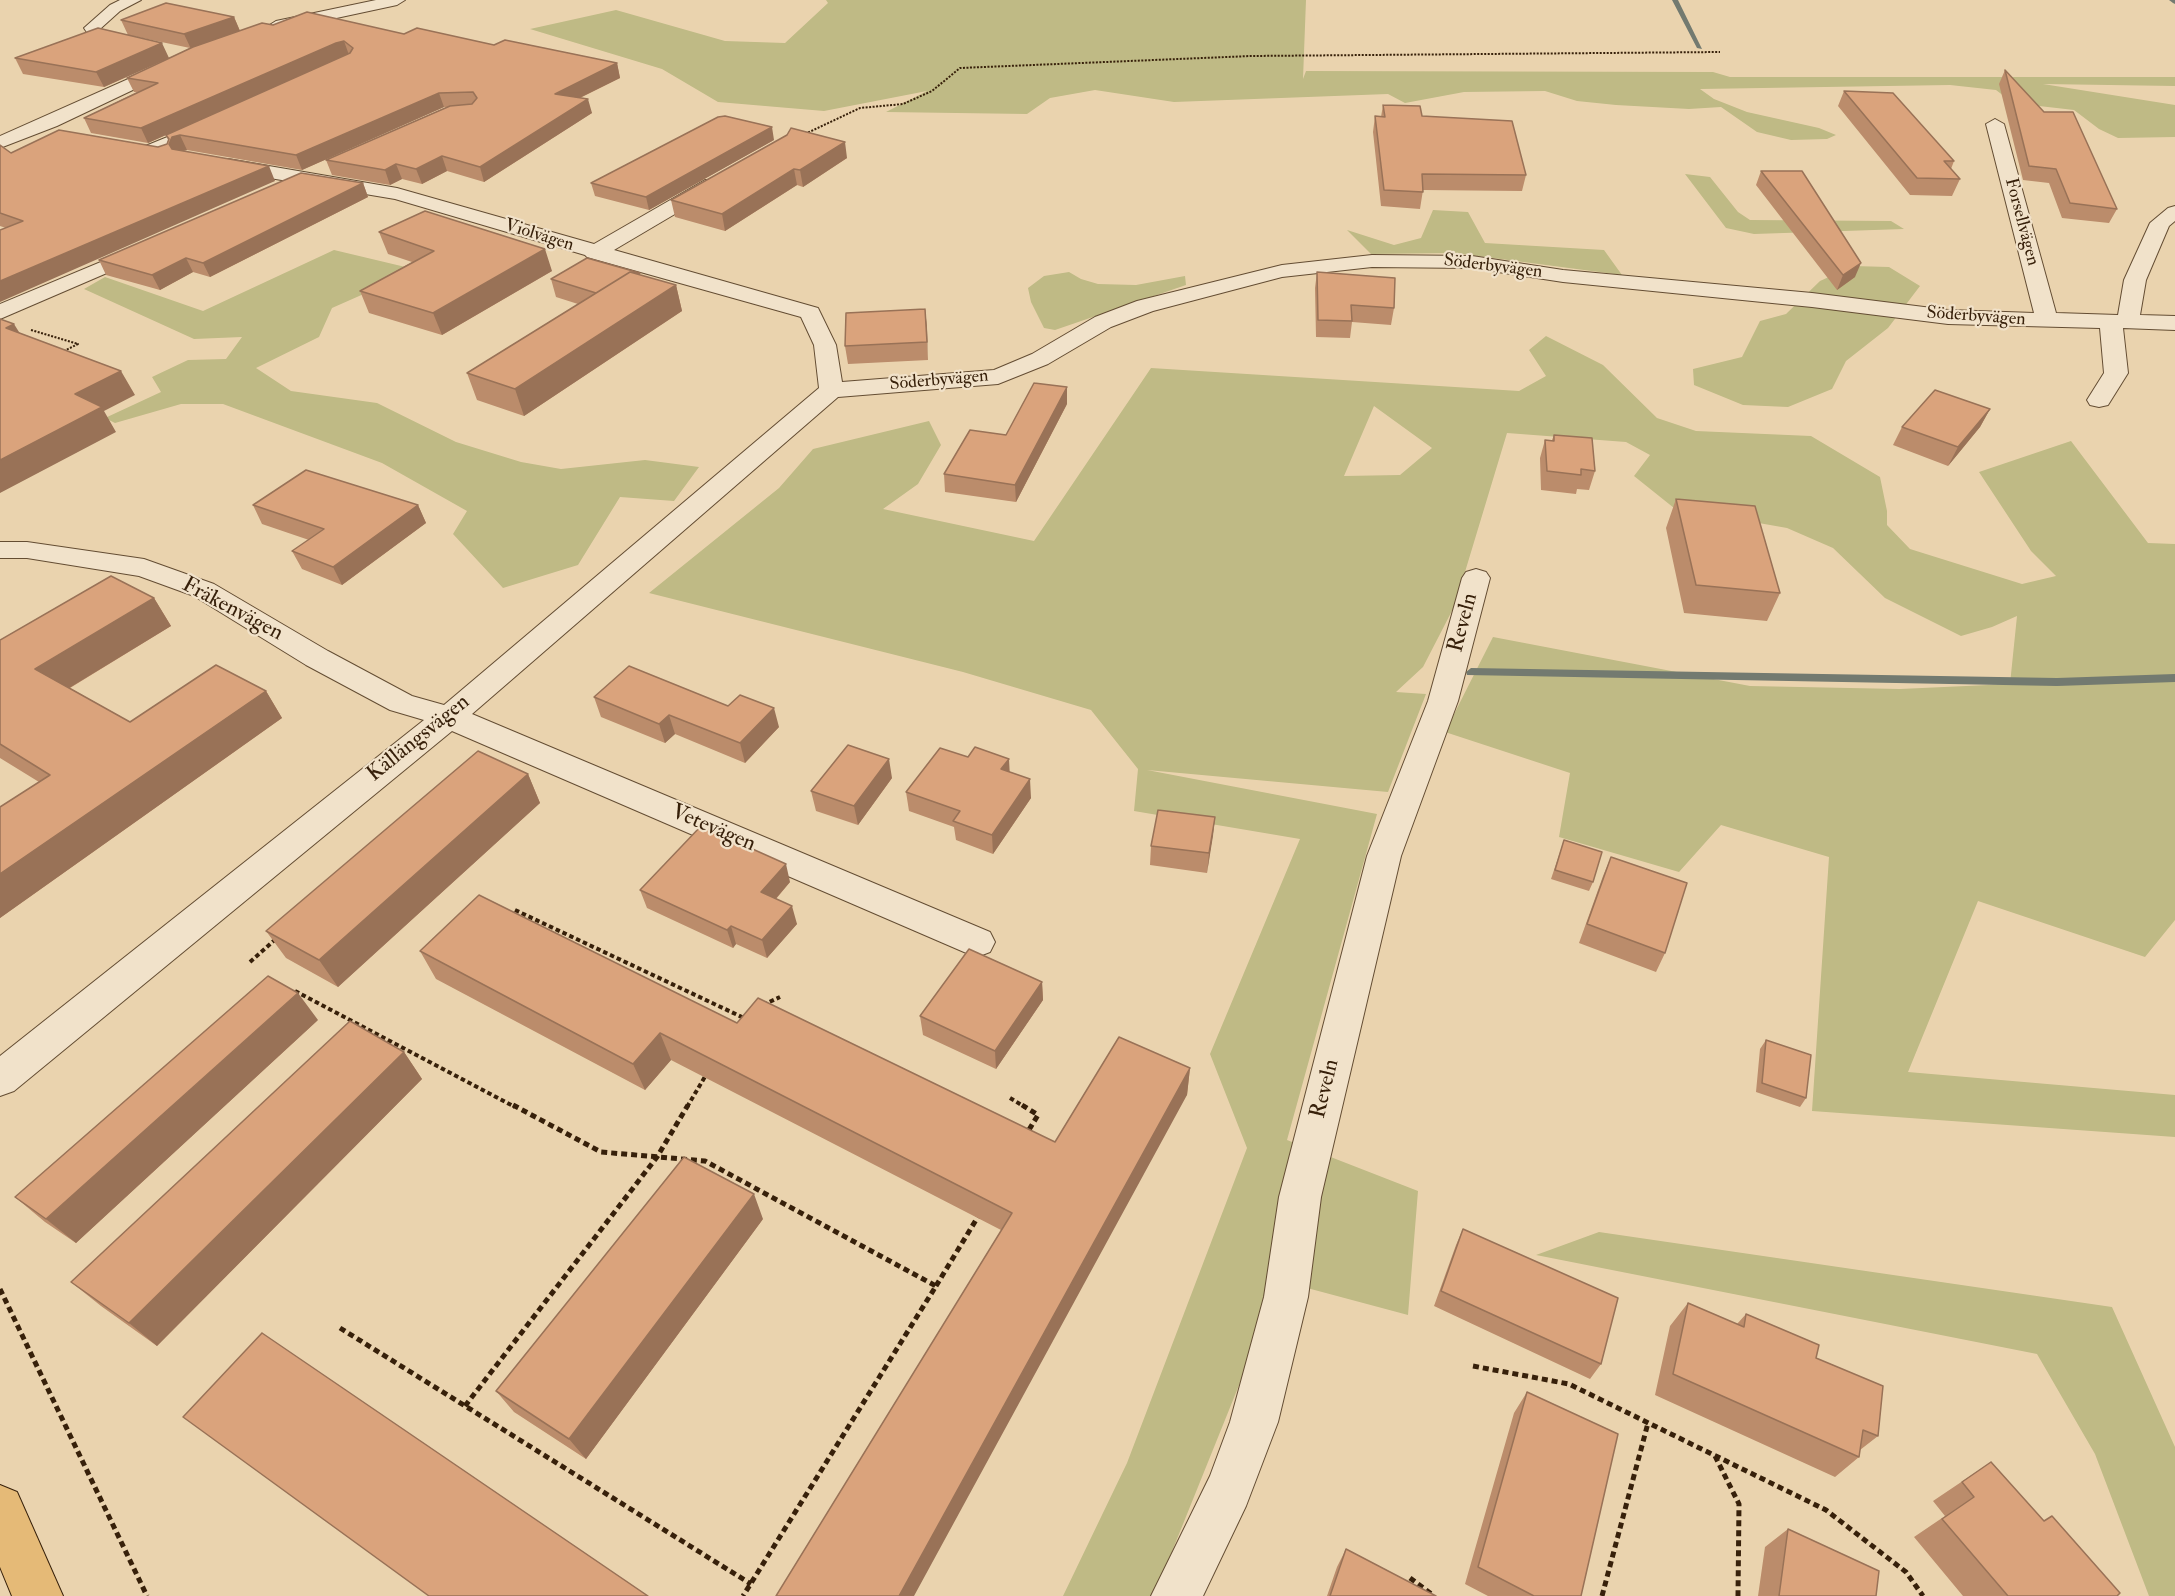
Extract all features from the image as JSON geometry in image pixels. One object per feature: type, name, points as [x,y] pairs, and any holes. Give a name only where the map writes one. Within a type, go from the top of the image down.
[{"type":"main road","points":[[0,1509],[38,1596]]},
{"type":"street","points":[[0,142],[33,130],[182,57],[96,34],[92,28],[115,8],[133,0]]},
{"type":"street","points":[[334,12],[350,0]]},
{"type":"street","points":[[264,30],[334,12],[397,0]]},
{"type":"street","points":[[131,147],[158,152],[224,118]]},
{"type":"street","name":"Forsellvägen","points":[[1995,124],[2047,321]]},
{"type":"street","points":[[33,130],[67,136]]},
{"type":"street","name":"Violvägen","points":[[205,161],[397,194],[810,314],[825,345],[831,390]]},
{"type":"street","points":[[270,193],[333,165]]},
{"type":"street","points":[[594,252],[733,172]]},
{"type":"street","points":[[2098,400],[2116,373],[2119,321],[2135,279],[2160,223],[2175,212]]},
{"type":"street","points":[[0,312],[167,240]]},
{"type":"street","name":"Söderbyvägen","points":[[831,390],[998,376],[1040,359],[1103,322],[1145,306],[1282,271],[1372,261],[1431,259],[1472,262],[1563,276],[1779,296],[1948,318],[2175,323]]},
{"type":"street","name":"Källängsvägen","points":[[0,1079],[449,717],[831,390]]},
{"type":"street","name":"Fräkenvägen","points":[[0,550],[27,550],[144,568],[204,590],[317,658],[401,703],[449,717]]},
{"type":"street","name":"Reveln","points":[[1176,1596],[1229,1489],[1254,1422],[1286,1297],[1299,1197],[1384,856],[1443,701],[1476,578]]},
{"type":"street","name":"Vetevägen","points":[[449,717],[977,942]]},
{"type":"path","points":[[801,135],[860,108],[903,104],[932,91],[960,68],[1262,56],[1720,52]]},
{"type":"path","points":[[26,329],[78,344],[58,354]]},
{"type":"path","points":[[515,910],[748,1020]]},
{"type":"path","points":[[250,962],[286,930]]},
{"type":"path","points":[[287,988],[601,1152],[705,1161],[936,1286]]},
{"type":"path","points":[[758,1007],[780,997]]},
{"type":"path","points":[[741,1029],[753,1013]]},
{"type":"path","points":[[345,1030],[354,1022]]},
{"type":"path","points":[[465,1406],[657,1157],[697,1086],[712,1067]]},
{"type":"path","points":[[1010,1098],[1038,1115],[1026,1135]]},
{"type":"path","points":[[743,1596],[984,1206]]},
{"type":"path","points":[[0,1289],[147,1596]]},
{"type":"path","points":[[339,1328],[751,1584]]},
{"type":"path","points":[[1473,1366],[1569,1384],[1826,1510],[1906,1572],[1923,1596]]},
{"type":"path","points":[[1602,1596],[1648,1423]]},
{"type":"path","points":[[1715,1455],[1739,1504],[1738,1596]]},
{"type":"path","points":[[1410,1578],[1434,1596]]},
{"type":"shaded area","points":[[826,0],[1306,0],[1303,79],[1306,71],[1713,72],[1730,77],[2175,77],[2175,86],[2043,84],[2175,105],[2175,137],[2118,138],[2099,129],[2074,110],[2013,103],[1996,90],[1950,85],[1700,89],[1714,99],[1747,112],[1819,128],[1836,135],[1827,139],[1791,140],[1757,132],[1721,107],[1689,109],[1616,105],[1577,101],[1545,91],[1464,92],[1405,103],[1388,94],[1174,102],[1095,90],[1050,98],[1027,114],[886,112],[927,91],[824,111],[718,102],[662,69],[530,29],[616,10],[725,41],[785,43],[828,3]]},
{"type":"shaded area","points":[[1685,174],[1710,177],[1738,212],[1750,220],[1891,221],[1904,229],[1754,234],[1726,228]]},
{"type":"shaded area","points":[[1433,210],[1468,212],[1485,243],[1604,250],[1622,275],[1455,253],[1371,254],[1347,230],[1394,245],[1421,238]]},
{"type":"shaded area","points":[[334,250],[418,270],[332,308],[319,337],[256,368],[291,391],[377,403],[456,442],[521,462],[561,469],[645,460],[699,467],[674,501],[620,497],[578,565],[503,588],[453,534],[467,511],[382,463],[223,404],[181,404],[115,423],[105,418],[161,392],[152,377],[188,360],[226,359],[242,337],[194,339],[84,289],[105,277],[203,311]]},
{"type":"shaded area","points":[[1853,266],[1889,267],[1920,286],[1888,328],[1846,361],[1832,389],[1788,407],[1743,405],[1694,385],[1693,369],[1742,357],[1760,321],[1786,314],[1820,281]]},
{"type":"shaded area","points":[[1069,272],[1081,279],[1098,284],[1136,285],[1185,276],[1186,285],[1055,330],[1044,328],[1031,302],[1028,288],[1044,276]]},
{"type":"shaded area","points":[[1546,336],[1603,365],[1657,418],[1696,431],[1811,436],[1880,477],[1887,511],[1887,525],[1910,549],[2022,584],[2056,576],[2031,551],[1979,472],[2071,441],[2148,543],[2175,544],[2175,920],[2145,957],[1978,901],[1908,1072],[2175,1095],[2175,1137],[1812,1111],[1829,857],[1721,825],[1679,872],[1559,837],[1570,773],[1445,732],[1493,637],[1750,686],[1900,689],[2010,684],[2017,616],[1992,627],[1961,636],[1885,598],[1833,548],[1787,528],[1674,508],[1634,476],[1650,455],[1626,442],[1507,433],[1455,605],[1423,667],[1396,692],[1426,694],[1388,792],[1147,770],[1377,814],[1287,1140],[1418,1191],[1408,1315],[1281,1281],[1154,1596],[1063,1596],[1127,1463],[1247,1148],[1210,1054],[1300,839],[1134,811],[1138,769],[1091,710],[963,672],[649,593],[779,488],[813,449],[929,421],[941,445],[918,484],[883,509],[1034,541],[1151,368],[1519,391],[1546,376],[1529,350]],"holes":[[[1374,406],[1432,448],[1400,475],[1344,476]]]},
{"type":"shaded area","points":[[1599,1232],[2112,1307],[2175,1447],[2175,1596],[2149,1596],[2095,1454],[2037,1354],[1536,1255]]},
{"type":"building","points":[[166,3],[234,17],[184,34],[121,20]]},
{"type":"building","points":[[307,12],[404,34],[417,28],[494,45],[505,40],[617,63],[555,94],[588,99],[480,167],[442,156],[416,169],[396,164],[385,170],[326,160],[450,106],[472,104],[477,98],[473,92],[439,93],[296,155],[180,135],[172,137],[169,144],[172,149],[269,166],[0,281],[0,230],[23,221],[0,213],[0,145],[11,153],[59,130],[158,147],[167,144],[169,139],[166,135],[350,53],[353,48],[344,41],[336,43],[141,128],[84,118],[158,83],[127,78],[193,47],[262,23],[273,25]]},
{"type":"building","points":[[98,28],[162,43],[96,72],[15,58]]},
{"type":"building","points":[[2005,70],[2044,112],[2073,112],[2117,209],[2070,203],[2056,169],[2029,166]]},
{"type":"building","points":[[1844,91],[1893,93],[1954,161],[1944,161],[1960,179],[1917,178]]},
{"type":"building","points":[[1383,105],[1420,106],[1422,116],[1512,121],[1526,175],[1422,174],[1423,192],[1384,190],[1375,116],[1385,117]]},
{"type":"building","points":[[725,116],[772,127],[646,197],[591,183],[718,117]]},
{"type":"building","points":[[791,128],[845,142],[800,170],[794,169],[722,214],[671,200],[787,135]]},
{"type":"building","points":[[1761,171],[1802,171],[1861,263],[1843,275]]},
{"type":"building","points":[[301,173],[363,183],[203,263],[186,258],[152,275],[99,260]]},
{"type":"building","points":[[425,211],[545,249],[433,313],[360,291],[434,251],[379,232]]},
{"type":"building","points":[[587,258],[640,273],[630,272],[596,293],[551,279]]},
{"type":"building","points":[[630,272],[676,285],[515,389],[467,373]]},
{"type":"building","points":[[1317,272],[1395,278],[1394,308],[1351,305],[1352,321],[1318,320]]},
{"type":"building","points":[[925,309],[927,342],[845,346],[846,313]]},
{"type":"building","points":[[0,319],[14,324],[6,328],[121,371],[75,394],[102,407],[0,460]]},
{"type":"building","points":[[1034,383],[1067,387],[1015,485],[944,474],[970,430],[1006,435]]},
{"type":"building","points":[[1935,390],[1990,409],[1958,447],[1902,427]]},
{"type":"building","points":[[1554,435],[1592,438],[1595,471],[1581,469],[1581,475],[1547,471],[1545,440],[1554,441]]},
{"type":"building","points":[[306,470],[418,505],[333,567],[292,551],[324,529],[253,505]]},
{"type":"building","points":[[1676,499],[1755,506],[1780,593],[1696,585]]},
{"type":"building","points":[[111,576],[154,598],[35,669],[130,722],[216,665],[266,691],[0,874],[0,807],[50,775],[0,744],[0,640]]},
{"type":"building","points":[[629,666],[728,706],[740,695],[774,708],[740,743],[669,715],[659,724],[594,697]]},
{"type":"building","points":[[848,745],[889,759],[854,806],[811,791]]},
{"type":"building","points":[[975,747],[1009,759],[1001,769],[1030,779],[992,835],[953,821],[960,811],[906,792],[940,748],[968,757]]},
{"type":"building","points":[[478,751],[528,774],[319,960],[266,931]]},
{"type":"building","points":[[1158,810],[1215,817],[1209,853],[1151,846]]},
{"type":"building","points":[[701,826],[786,864],[761,892],[792,906],[762,940],[731,926],[727,930],[640,890]]},
{"type":"building","points":[[1564,840],[1602,852],[1593,882],[1555,870]]},
{"type":"building","points":[[1611,857],[1687,883],[1665,953],[1587,924]]},
{"type":"building","points":[[479,895],[737,1023],[758,998],[1055,1142],[1119,1037],[1190,1068],[899,1596],[776,1596],[1012,1213],[660,1033],[633,1064],[420,951]]},
{"type":"building","points":[[969,949],[1042,982],[995,1051],[920,1016]]},
{"type":"building","points":[[268,976],[298,993],[46,1219],[15,1197]]},
{"type":"building","points":[[350,1021],[404,1052],[129,1323],[71,1282]]},
{"type":"building","points":[[1766,1040],[1811,1055],[1806,1098],[1762,1083]]},
{"type":"building","points":[[684,1157],[754,1194],[569,1439],[496,1391]]},
{"type":"building","points":[[1463,1229],[1618,1298],[1601,1364],[1441,1291]]},
{"type":"building","points":[[1688,1303],[1744,1327],[1746,1314],[1819,1345],[1816,1358],[1883,1386],[1878,1436],[1863,1430],[1859,1457],[1673,1374]]},
{"type":"building","points":[[262,1333],[648,1596],[429,1596],[183,1417]]},
{"type":"building","points":[[1527,1392],[1618,1434],[1581,1596],[1534,1596],[1478,1567]]},
{"type":"building","points":[[1991,1462],[2044,1521],[2052,1516],[2120,1593],[2117,1596],[2008,1596],[1942,1519],[1974,1497],[1962,1482]]},
{"type":"building","points":[[1788,1529],[1879,1571],[1876,1596],[1779,1596]]},
{"type":"building","points":[[1346,1549],[1436,1596],[1330,1596]]},
{"type":"waterway","points":[[1675,0],[1700,48]]},
{"type":"waterway","points":[[1471,672],[2057,682],[2175,678]]}]
